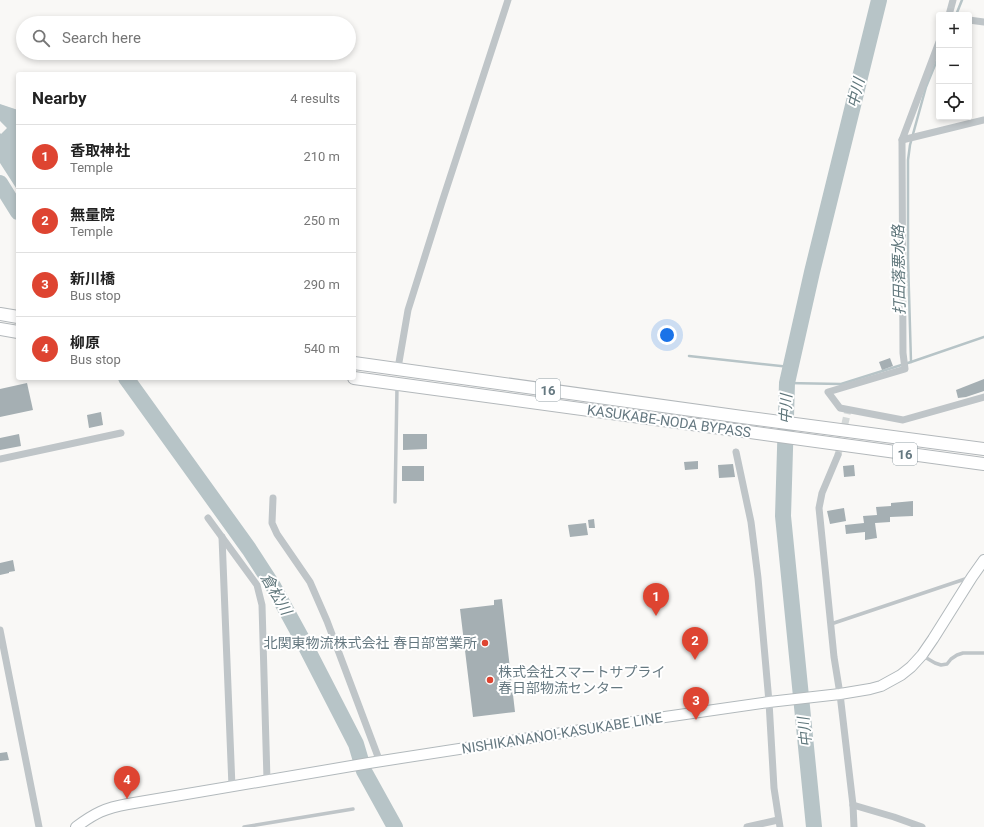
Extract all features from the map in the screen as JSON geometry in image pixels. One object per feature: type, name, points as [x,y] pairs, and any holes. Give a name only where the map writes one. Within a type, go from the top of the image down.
[{"type":"highway","points":[[0,314],[16,317]]},
{"type":"highway","points":[[0,329],[16,332]]},
{"type":"highway","name":"KASUKABE-NODA BYPASS","points":[[356,363],[828,429],[984,449]]},
{"type":"highway","name":"KASUKABE-NODA BYPASS","points":[[356,378],[984,464]]},
{"type":"main road","points":[[837,694],[856,692],[881,686],[901,675],[922,655],[982,564]]},
{"type":"main road","name":"NISHIKANANOI-KASUKABE LINE","points":[[267,780],[665,717],[837,694]]},
{"type":"main road","points":[[76,827],[90,817],[114,806],[267,780]]},
{"type":"street","points":[[398,368],[408,310],[508,0]]},
{"type":"street","points":[[950,12],[953,0]]},
{"type":"street","points":[[972,20],[984,22]]},
{"type":"street","points":[[937,48],[902,140],[903,353],[905,369],[828,392],[840,408],[903,420],[984,397]]},
{"type":"street","points":[[902,140],[984,120]]},
{"type":"street","points":[[0,459],[121,433]]},
{"type":"street","points":[[736,452],[751,522],[774,702],[774,788],[779,824],[747,827]]},
{"type":"street","points":[[838,455],[822,493],[819,508],[837,694],[853,805],[854,827]]},
{"type":"street","points":[[273,498],[272,523],[277,534],[310,582],[327,621],[380,762]]},
{"type":"street","points":[[208,518],[257,585],[262,605],[267,780]]},
{"type":"street","points":[[222,536],[232,787]]},
{"type":"street","points":[[0,630],[39,827]]},
{"type":"street","points":[[853,805],[922,827]]},
{"type":"lane","points":[[395,502],[397,383]]},
{"type":"lane","points":[[831,624],[972,577]]},
{"type":"lane","points":[[922,655],[941,665],[947,664],[951,659],[963,653],[984,653]]},
{"type":"lane","points":[[244,827],[353,808]]},
{"type":"shaded area","points":[[0,104],[16,109],[16,188],[0,163],[0,133],[1,134],[7,128],[0,121]]},
{"type":"building","points":[[890,358],[893,366],[882,370],[879,362]]},
{"type":"building","points":[[984,379],[984,391],[958,398],[956,390]]},
{"type":"building","points":[[27,383],[33,410],[0,417],[0,389]]},
{"type":"building","points":[[101,412],[103,425],[89,428],[87,415]]},
{"type":"building","points":[[19,434],[21,446],[0,450],[0,438]]},
{"type":"building","points":[[403,434],[427,434],[427,449],[403,450]]},
{"type":"building","points":[[698,461],[698,469],[685,470],[684,462]]},
{"type":"building","points":[[733,464],[735,477],[719,478],[718,465]]},
{"type":"building","points":[[854,465],[855,476],[844,477],[843,466]]},
{"type":"building","points":[[402,466],[424,466],[424,481],[402,481]]},
{"type":"building","points":[[913,501],[913,516],[890,517],[890,522],[875,523],[877,538],[865,540],[865,532],[846,534],[845,525],[864,523],[863,516],[877,515],[876,507],[891,506],[891,503]]},
{"type":"building","points":[[844,508],[846,521],[830,524],[827,511]]},
{"type":"building","points":[[594,519],[595,528],[589,528],[588,520]]},
{"type":"building","points":[[586,523],[588,535],[570,537],[568,525]]},
{"type":"building","points":[[13,560],[15,571],[0,575],[0,563]]},
{"type":"building","points":[[502,599],[515,712],[473,717],[460,609],[494,605],[494,600]]},
{"type":"building","points":[[7,752],[9,760],[0,761],[0,753]]},
{"type":"waterway","name":"中川","points":[[814,827],[783,516],[787,383],[812,272],[879,0]]},
{"type":"waterway","name":"打田落悪水路","points":[[957,12],[962,0]]},
{"type":"waterway","name":"打田落悪水路","points":[[911,362],[908,259],[908,160],[910,145],[926,87],[936,62]]},
{"type":"waterway","name":"倉松川","points":[[0,183],[16,209]]},
{"type":"waterway","name":"打田落悪水路","points":[[787,383],[841,384],[984,337]]},
{"type":"waterway","points":[[689,356],[790,367]]},
{"type":"waterway","name":"倉松川","points":[[127,380],[249,549],[273,586],[356,744],[364,771],[395,827]]},
{"type":"tunnel","points":[[838,455],[848,410]]},
{"type":"place","name":"香取神社","points":[[656,616]]},
{"type":"place","name":"北関東物流株式会社 春日部営業所","points":[[485,643]]},
{"type":"place","name":"無量院","points":[[695,660]]},
{"type":"place","name":"株式会社スマートサプライ 春日部物流センター","points":[[490,680]]},
{"type":"place","name":"新川橋","points":[[696,720]]},
{"type":"place","name":"柳原","points":[[127,799]]}]
